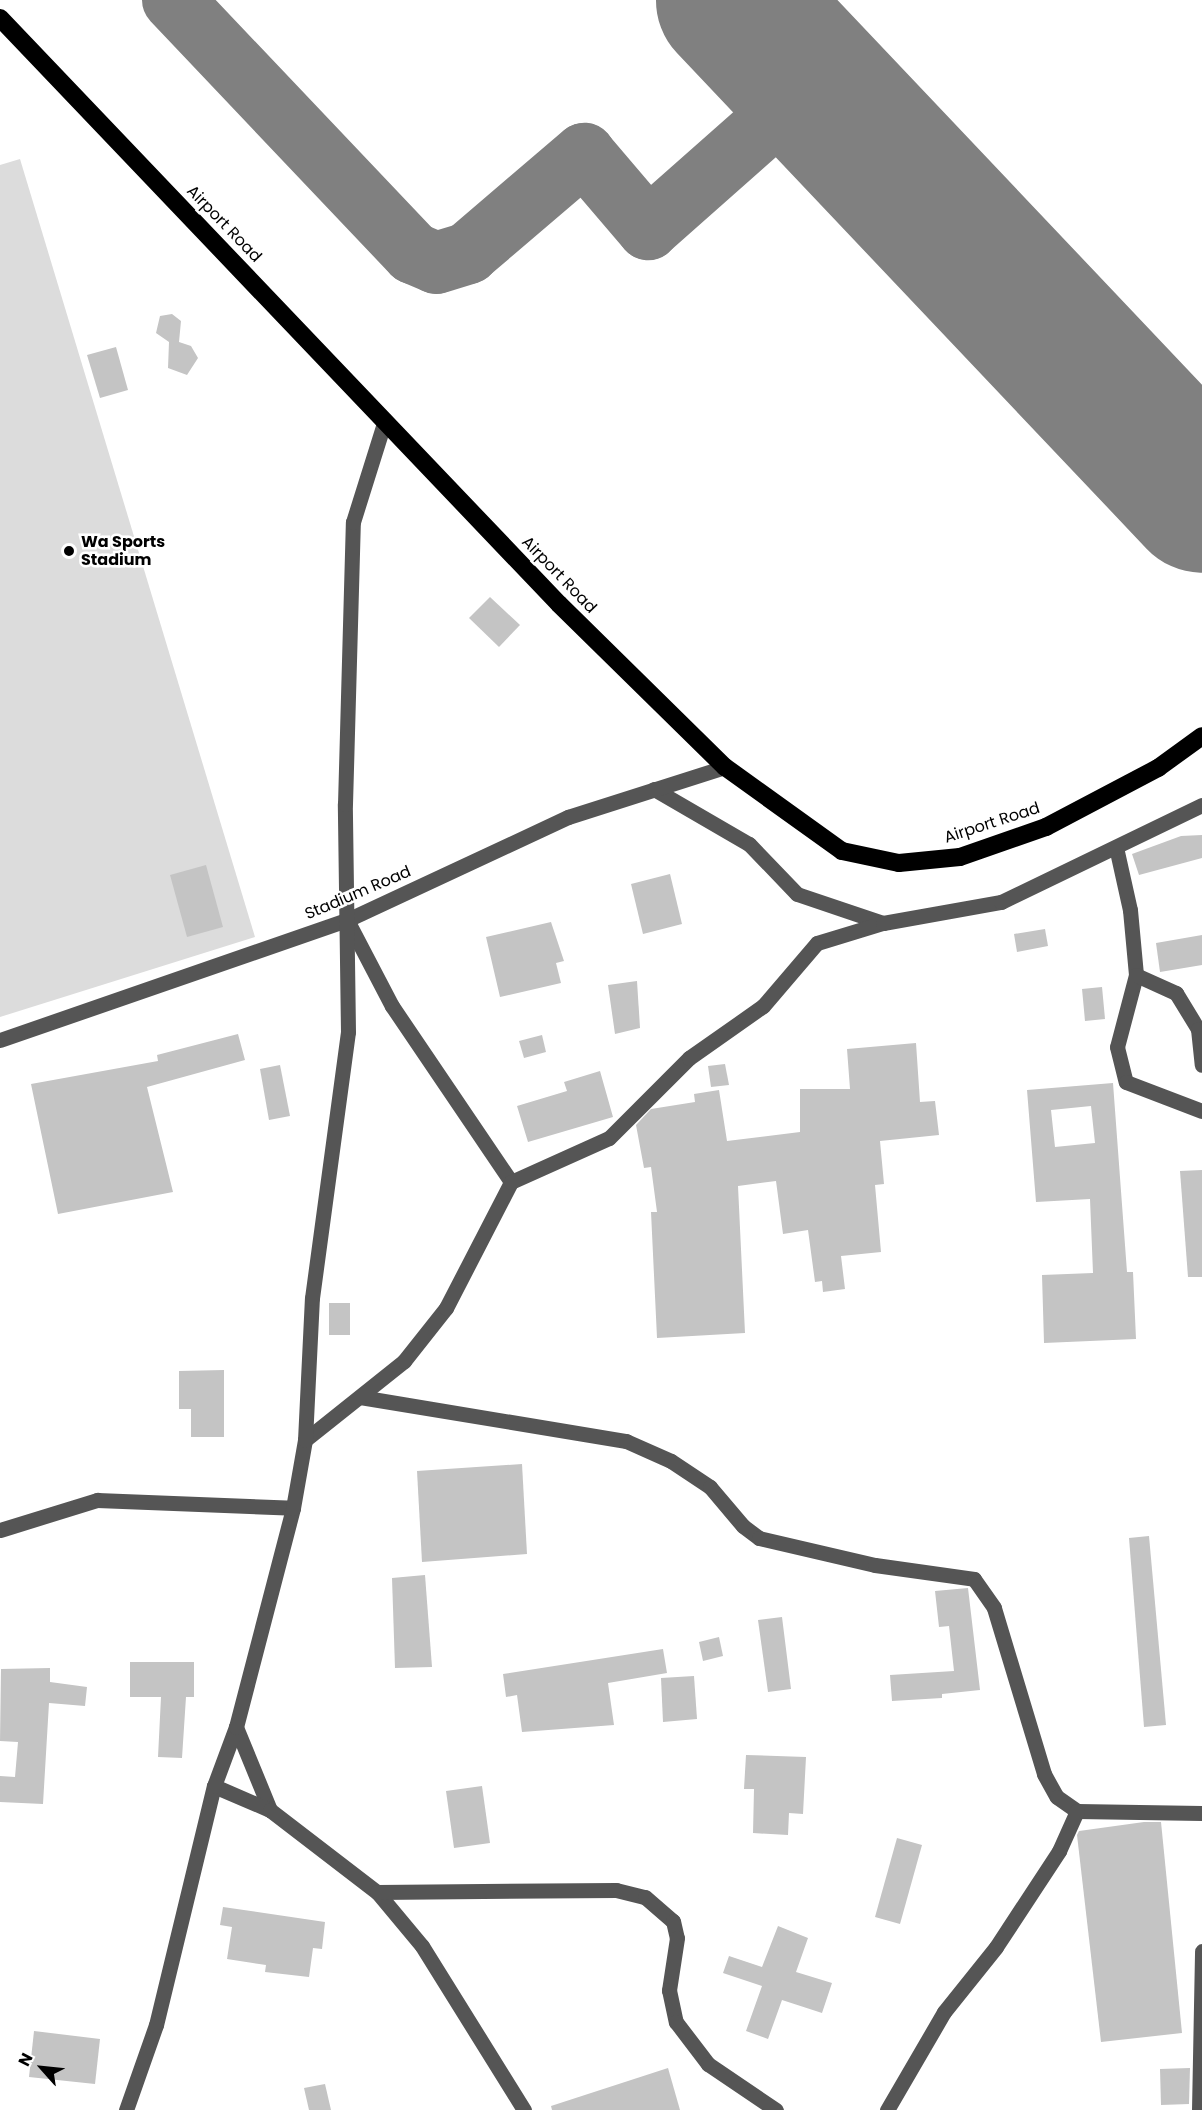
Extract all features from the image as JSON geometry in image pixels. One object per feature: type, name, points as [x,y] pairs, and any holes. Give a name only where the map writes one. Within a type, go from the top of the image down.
[{"type":"highway","name":"Airport Road","points":[[0,18],[559,604],[725,766],[842,851],[899,863],[960,857],[1046,827],[1158,768],[1202,735]]},
{"type":"street","points":[[126,2110],[156,2025],[214,1786],[236,1727],[293,1508],[305,1440],[312,1298],[348,1032],[345,804],[353,522],[385,420]]},
{"type":"street","name":"Stadium Road","points":[[0,1041],[347,920],[568,817],[725,766]]},
{"type":"street","points":[[654,789],[749,844],[797,894],[884,923]]},
{"type":"street","points":[[305,1440],[404,1361],[447,1308],[511,1182],[609,1138],[689,1058],[763,1006],[818,944],[884,923],[1001,902],[1202,805]]},
{"type":"street","points":[[1116,847],[1130,910],[1136,975],[1117,1047],[1126,1082],[1202,1111]]},
{"type":"street","points":[[347,920],[392,1006],[511,1182]]},
{"type":"street","points":[[1136,975],[1176,993],[1198,1029],[1202,1065]]},
{"type":"street","points":[[360,1397],[626,1441],[671,1461],[710,1487],[742,1527],[759,1538],[875,1565],[974,1579],[985,1588],[994,1608],[1044,1774],[1057,1797],[1077,1811],[1202,1813]]},
{"type":"street","points":[[0,1530],[97,1500],[293,1508]]},
{"type":"street","points":[[236,1727],[270,1810]]},
{"type":"street","points":[[214,1786],[270,1810],[377,1892],[422,1946],[524,2110]]},
{"type":"street","points":[[887,2110],[944,2012],[996,1947],[1059,1851],[1077,1811]]},
{"type":"street","points":[[377,1892],[616,1890],[645,1897],[673,1921],[677,1938],[669,1990],[681,2030],[708,2064],[776,2110]]},
{"type":"street","points":[[1199,2110],[1202,1951]]},
{"type":"shaded area","name":"Wa Sports Stadium","points":[[20,159],[255,937],[0,1017],[0,165]]},
{"type":"building","points":[[172,314],[181,321],[179,342],[191,346],[198,358],[187,375],[168,368],[169,342],[156,333],[160,316]]},
{"type":"building","points":[[116,347],[128,390],[100,398],[87,355]]},
{"type":"building","points":[[490,597],[520,625],[499,647],[469,618]]},
{"type":"building","points":[[1202,835],[1202,858],[1139,875],[1132,854],[1181,836]]},
{"type":"building","points":[[206,865],[223,927],[187,937],[170,875]]},
{"type":"building","points":[[670,874],[682,924],[643,934],[631,884]]},
{"type":"building","points":[[551,922],[564,961],[556,963],[561,983],[500,997],[486,937]]},
{"type":"building","points":[[1045,929],[1048,946],[1017,952],[1014,934]]},
{"type":"building","points":[[1202,935],[1202,965],[1160,972],[1156,943]]},
{"type":"building","points":[[637,981],[640,1028],[615,1034],[608,985]]},
{"type":"building","points":[[1102,987],[1105,1019],[1085,1021],[1082,989]]},
{"type":"building","points":[[238,1034],[245,1060],[147,1087],[173,1192],[58,1214],[31,1084],[158,1061],[157,1055]]},
{"type":"building","points":[[542,1035],[546,1052],[524,1058],[519,1041]]},
{"type":"building","points":[[916,1043],[920,1102],[935,1101],[939,1135],[880,1141],[884,1184],[875,1185],[881,1252],[841,1256],[845,1289],[823,1292],[822,1281],[815,1282],[808,1230],[783,1234],[776,1181],[738,1186],[745,1333],[657,1338],[651,1212],[657,1212],[651,1167],[644,1168],[636,1125],[651,1109],[695,1102],[694,1094],[719,1090],[727,1141],[800,1132],[800,1089],[850,1089],[847,1049]]},
{"type":"building","points":[[725,1064],[729,1085],[711,1087],[708,1066]]},
{"type":"building","points":[[280,1065],[290,1116],[269,1120],[260,1069]]},
{"type":"building","points":[[600,1071],[613,1117],[528,1142],[517,1106],[567,1091],[564,1082]]},
{"type":"building","points":[[1113,1083],[1127,1272],[1133,1272],[1136,1339],[1044,1343],[1042,1275],[1093,1273],[1090,1199],[1036,1202],[1027,1090]],"holes":[[[1091,1106],[1095,1143],[1055,1147],[1051,1110]]]},
{"type":"building","points":[[1202,1170],[1202,1277],[1188,1277],[1180,1171]]},
{"type":"building","points":[[329,1303],[350,1303],[350,1335],[329,1335]]},
{"type":"building","points":[[224,1370],[224,1437],[191,1437],[191,1409],[179,1409],[179,1371]]},
{"type":"building","points":[[522,1464],[527,1554],[422,1562],[417,1471]]},
{"type":"building","points":[[1149,1536],[1166,1725],[1144,1727],[1129,1538]]},
{"type":"building","points":[[425,1575],[432,1667],[395,1668],[392,1578]]},
{"type":"building","points":[[968,1588],[980,1690],[942,1694],[942,1698],[892,1701],[890,1675],[954,1671],[949,1626],[939,1627],[935,1591]]},
{"type":"building","points":[[782,1617],[791,1689],[768,1692],[758,1620]]},
{"type":"building","points":[[719,1637],[723,1656],[703,1661],[699,1642]]},
{"type":"building","points":[[663,1649],[667,1673],[608,1683],[614,1725],[522,1732],[517,1695],[506,1697],[503,1674]]},
{"type":"building","points":[[130,1662],[194,1662],[194,1697],[186,1697],[182,1758],[158,1757],[161,1697],[130,1697]]},
{"type":"building","points":[[50,1668],[50,1682],[87,1687],[85,1706],[49,1703],[43,1804],[0,1802],[0,1776],[15,1777],[18,1742],[0,1741],[1,1669]]},
{"type":"building","points":[[694,1676],[697,1719],[663,1722],[661,1678]]},
{"type":"building","points":[[746,1755],[806,1757],[803,1814],[789,1813],[788,1835],[753,1833],[754,1789],[744,1789]]},
{"type":"building","points":[[482,1786],[490,1843],[454,1848],[446,1791]]},
{"type":"building","points":[[1144,1822],[1161,1822],[1182,2033],[1101,2042],[1077,1835],[1079,1831]]},
{"type":"building","points":[[897,1838],[922,1845],[900,1924],[875,1917]]},
{"type":"building","points":[[223,1907],[325,1922],[322,1949],[313,1948],[309,1977],[265,1972],[266,1965],[227,1959],[232,1927],[220,1925]]},
{"type":"building","points":[[778,1926],[808,1938],[796,1972],[832,1983],[822,2013],[782,2000],[768,2039],[746,2031],[762,1986],[723,1973],[729,1956],[762,1967]]},
{"type":"building","points":[[34,2031],[100,2039],[95,2084],[29,2077]]},
{"type":"building","points":[[668,2068],[680,2110],[552,2110],[551,2106]]},
{"type":"building","points":[[1190,2068],[1189,2104],[1161,2105],[1160,2069]]},
{"type":"building","points":[[325,2084],[331,2110],[309,2110],[304,2088]]},
{"type":"taxiway","points":[[173,0],[413,253],[436,263],[468,253],[584,154],[648,229],[812,84]]},
{"type":"runway","points":[[732,0],[1202,496]]},
{"type":"place","name":"Wa Sports Stadium","points":[[69,551]]}]
